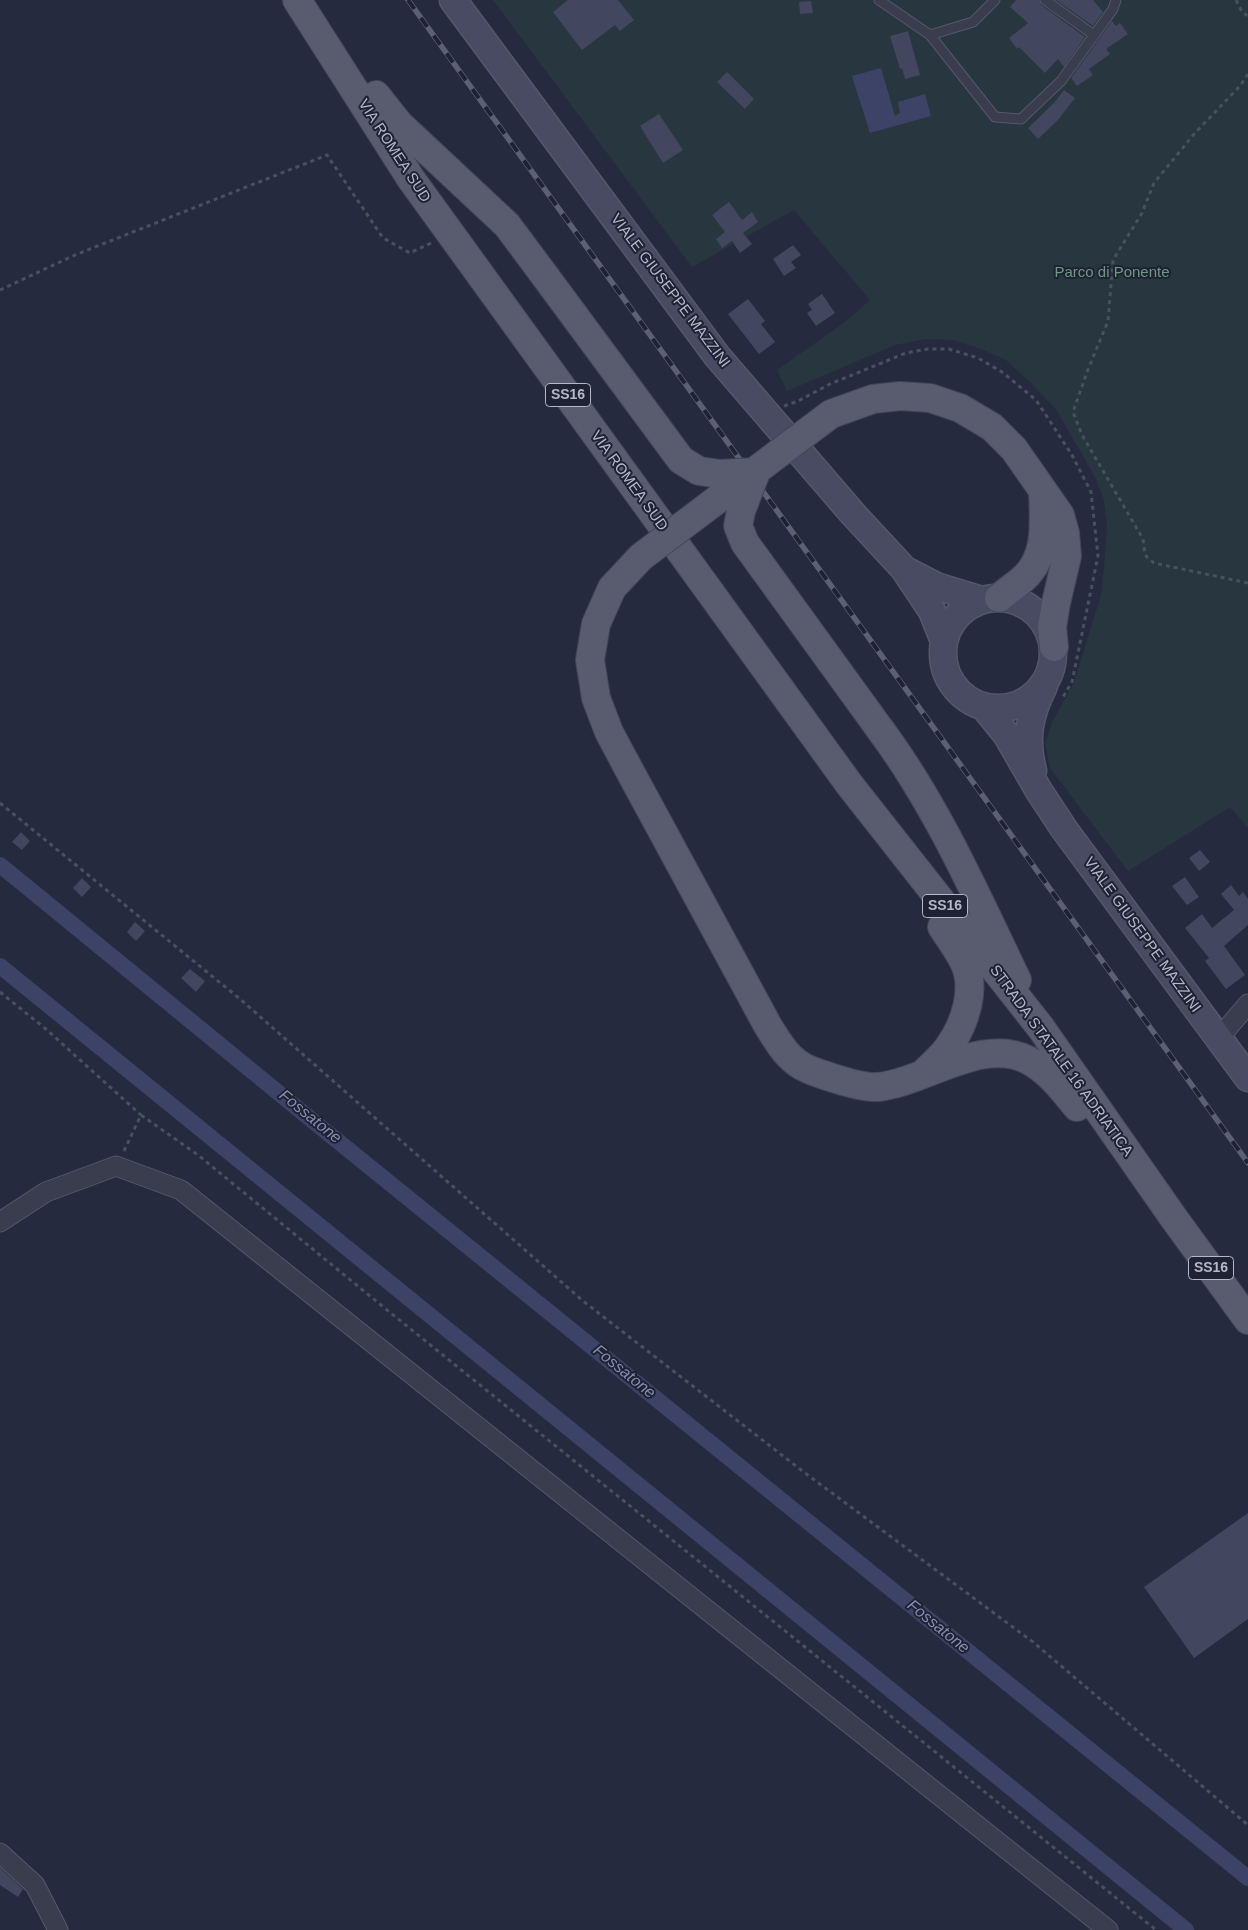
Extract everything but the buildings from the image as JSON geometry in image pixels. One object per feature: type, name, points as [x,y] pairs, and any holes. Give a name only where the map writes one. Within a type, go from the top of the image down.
[{"type":"main road","name":"VIA ROMEA SUD","points":[[298,0],[410,179],[849,784]]},
{"type":"main road","points":[[298,0],[398,124],[507,225],[681,460],[699,471],[720,474],[756,472]]},
{"type":"main road","points":[[1054,648],[1052,627],[1067,556],[1065,532],[1060,515],[1014,449],[992,427],[960,408],[930,398],[900,396],[873,399],[831,414],[756,472],[641,556],[612,588],[596,624],[590,660],[596,698],[609,732],[768,1026],[786,1052],[802,1066],[841,1081],[876,1087],[903,1082],[973,1056],[1005,1053],[1028,1060],[1050,1076],[1081,1112],[1112,1154],[1173,1217]]},
{"type":"main road","points":[[756,472],[741,511],[738,526],[745,543],[908,766],[943,827],[1041,1028]]},
{"type":"main road","points":[[991,599],[1026,577],[1040,556],[1044,531],[1043,492]]},
{"type":"main road","points":[[849,784],[877,837],[953,943],[966,965],[970,988],[966,1013],[950,1046],[921,1076]]},
{"type":"main road","name":"STRADA STATALE 16 ADRIATICA","points":[[849,784],[1041,1028],[1173,1217],[1248,1320]]},
{"type":"street","name":"VIALE GIUSEPPE MAZZINI","points":[[453,0],[717,356],[853,514],[904,569]]},
{"type":"street","points":[[904,569],[936,586],[991,599],[1015,600],[1030,607],[1041,618],[1050,632],[1054,648],[1054,690]]},
{"type":"street","points":[[904,569],[932,611],[944,641]]},
{"type":"street","points":[[991,599],[969,606],[958,615],[949,627],[944,641],[942,658],[947,674],[955,689],[968,700],[984,707],[1002,709],[1019,705],[1034,696],[1054,690]]},
{"type":"street","points":[[1039,791],[1030,757],[1028,734],[1035,704],[1054,690]]},
{"type":"street","name":"VIALE GIUSEPPE MAZZINI","points":[[984,707],[1006,734],[1039,791],[1064,829],[1248,1078]]},
{"type":"street","points":[[1218,1039],[1248,1004]]},
{"type":"street","points":[[0,1222],[46,1192],[116,1166],[181,1190],[1108,1930]]},
{"type":"street","points":[[0,1853],[35,1885],[58,1930]]},
{"type":"lane","points":[[879,0],[930,34],[995,117],[1021,120],[1061,81],[1114,9],[1116,0]]},
{"type":"lane","points":[[930,34],[973,22],[995,0]]},
{"type":"lane","points":[[1045,0],[1094,35]]},
{"type":"path","points":[[1236,0],[1242,12],[1248,16]]},
{"type":"path","points":[[1248,74],[1240,86],[1195,132],[1154,183],[1142,213],[1113,260],[1108,321],[1073,412],[1082,435],[1143,539],[1146,556],[1154,562],[1248,583]]},
{"type":"path","points":[[0,290],[75,255],[327,156],[383,238],[410,253],[450,233]]},
{"type":"path","points":[[780,403],[784,406],[798,401],[830,384],[906,353],[942,349],[978,358],[1002,372],[1036,400],[1072,455],[1091,492],[1098,556],[1072,682],[1054,690]]},
{"type":"path","points":[[0,803],[240,999],[583,1301],[805,1473],[1033,1642],[1248,1825]]},
{"type":"path","points":[[0,992],[47,1030],[141,1115],[198,1155],[379,1304],[1156,1930]]},
{"type":"path","points":[[116,1166],[141,1115]]},
{"type":"green space","name":"Parco di Ponente","points":[[493,0],[1248,0],[1248,828],[1230,807],[1128,871],[1050,768],[1045,744],[1052,722],[1074,683],[1101,595],[1107,523],[1104,500],[1095,477],[1056,409],[1006,360],[979,348],[953,340],[925,339],[895,345],[787,391],[777,370],[845,322],[870,300],[794,210],[692,267]]},
{"type":"water","points":[[881,68],[895,116],[900,113],[898,102],[925,94],[931,116],[870,133],[852,76]]},
{"type":"waterway","name":"Fossatone","points":[[0,865],[313,1121],[1248,1878]]},
{"type":"waterway","points":[[0,966],[1186,1930]]},
{"type":"railway","points":[[408,0],[1248,1163]]}]
